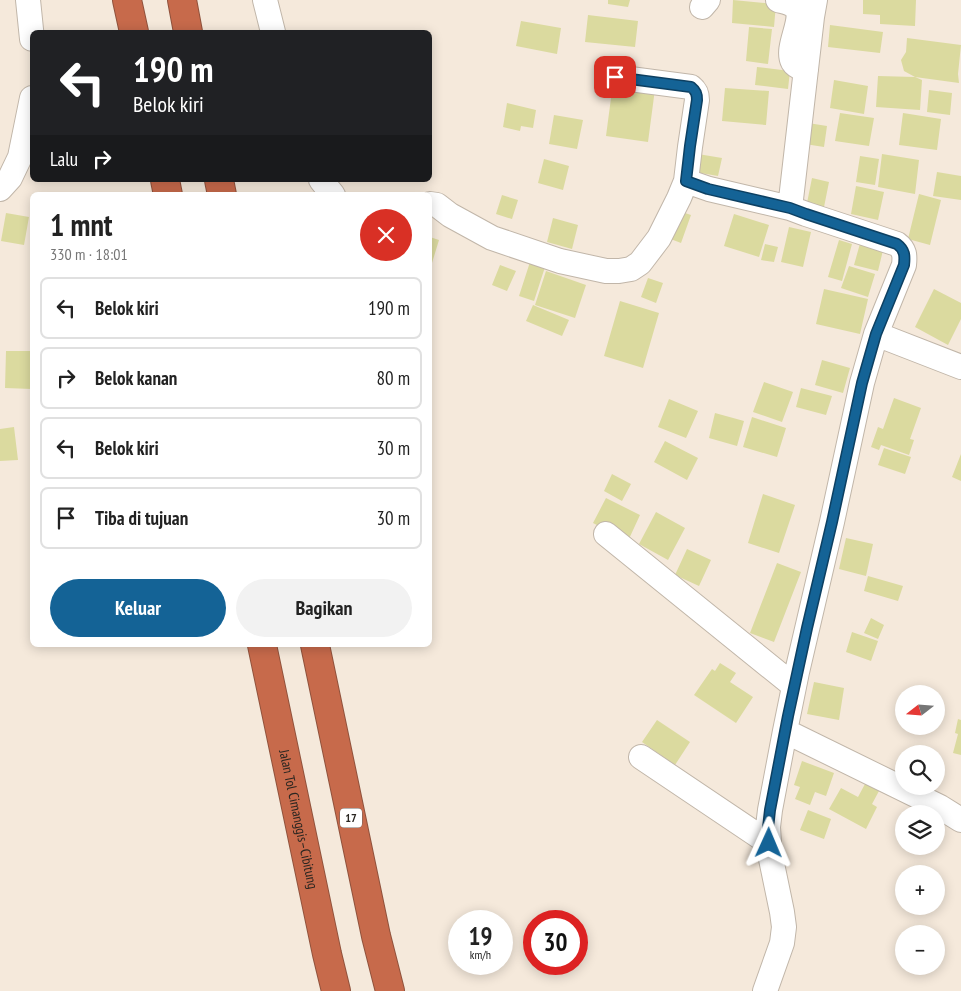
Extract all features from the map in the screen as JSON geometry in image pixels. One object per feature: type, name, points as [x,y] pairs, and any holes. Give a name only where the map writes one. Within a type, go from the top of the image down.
[{"type":"highway","points":[[127,0],[134,30]]},
{"type":"highway","points":[[182,0],[188,30]]},
{"type":"highway","name":"Jalan Tol Cimanggis–Cibitung","points":[[262,647],[336,991]]},
{"type":"highway","name":"17","points":[[315,647],[376,936],[390,991]]},
{"type":"street","points":[[28,0],[31,30]]},
{"type":"street","points":[[264,0],[272,30]]},
{"type":"street","points":[[778,0],[796,8],[798,20],[792,40],[791,56],[793,62],[798,67],[806,70]]},
{"type":"street","points":[[790,208],[815,0]]},
{"type":"street","points":[[432,204],[437,205],[450,215],[492,238],[560,261],[606,271],[632,269],[640,263],[659,238],[686,181],[697,94],[691,87],[615,77]]},
{"type":"street","points":[[0,189],[10,178],[20,157],[30,108]]},
{"type":"street","points":[[686,181],[708,189],[790,208],[897,244],[901,247],[905,256],[904,265],[876,334],[862,383],[785,731],[768,828],[784,927],[782,943],[765,991]]},
{"type":"street","points":[[323,182],[331,192]]},
{"type":"street","points":[[876,334],[961,367]]},
{"type":"street","points":[[606,534],[794,686]]},
{"type":"street","points":[[785,731],[940,807],[961,820]]},
{"type":"street","points":[[641,757],[769,843]]},
{"type":"building","points":[[608,0],[630,0],[628,7],[608,4]]},
{"type":"building","points":[[733,0],[776,4],[774,27],[732,23]]},
{"type":"building","points":[[863,0],[916,0],[915,26],[880,24],[880,15],[863,14]]},
{"type":"building","points":[[588,15],[638,21],[635,47],[585,42]]},
{"type":"building","points":[[521,21],[561,28],[557,54],[516,46]]},
{"type":"building","points":[[830,25],[883,32],[880,53],[828,47]]},
{"type":"building","points":[[749,27],[772,29],[768,64],[746,61]]},
{"type":"building","points":[[907,38],[961,45],[959,83],[915,77],[904,71],[901,60],[906,52]]},
{"type":"building","points":[[757,67],[790,71],[788,89],[755,85]]},
{"type":"building","points":[[878,76],[915,77],[922,80],[920,110],[876,107]]},
{"type":"building","points":[[834,80],[868,86],[864,114],[830,108]]},
{"type":"building","points":[[613,83],[655,89],[648,142],[606,136]]},
{"type":"building","points":[[725,88],[769,91],[766,125],[722,121]]},
{"type":"building","points":[[929,90],[952,93],[950,115],[927,112]]},
{"type":"building","points":[[507,103],[536,110],[533,128],[521,126],[520,131],[503,127]]},
{"type":"building","points":[[840,113],[874,118],[869,146],[835,141]]},
{"type":"building","points":[[903,113],[941,119],[937,150],[899,145]]},
{"type":"building","points":[[554,115],[583,120],[577,149],[549,144]]},
{"type":"building","points":[[808,123],[827,126],[824,147],[805,144]]},
{"type":"building","points":[[692,153],[722,158],[718,176],[689,171]]},
{"type":"building","points":[[882,154],[919,160],[915,194],[878,187]]},
{"type":"building","points":[[860,156],[879,159],[875,185],[856,182]]},
{"type":"building","points":[[544,159],[569,166],[563,190],[538,183]]},
{"type":"building","points":[[937,172],[961,176],[961,200],[933,196]]},
{"type":"building","points":[[812,178],[829,182],[824,207],[807,203]]},
{"type":"building","points":[[856,186],[884,192],[878,220],[851,214]]},
{"type":"building","points":[[919,194],[941,200],[930,245],[908,239]]},
{"type":"building","points":[[502,195],[518,200],[512,219],[496,214]]},
{"type":"building","points":[[679,211],[691,215],[681,243],[668,238]]},
{"type":"building","points":[[6,213],[29,217],[24,245],[1,241]]},
{"type":"building","points":[[734,214],[769,225],[759,257],[724,246]]},
{"type":"building","points":[[553,218],[578,225],[572,249],[547,242]]},
{"type":"building","points":[[789,227],[811,232],[803,267],[781,262]]},
{"type":"building","points":[[432,238],[439,240],[432,263]]},
{"type":"building","points":[[839,240],[852,244],[842,281],[828,277]]},
{"type":"building","points":[[861,240],[884,246],[878,271],[854,265]]},
{"type":"building","points":[[765,244],[778,247],[774,262],[761,260]]},
{"type":"building","points":[[530,262],[545,267],[534,301],[519,296]]},
{"type":"building","points":[[500,265],[516,271],[507,291],[492,285]]},
{"type":"building","points":[[849,266],[875,274],[868,297],[841,288]]},
{"type":"building","points":[[546,271],[586,285],[575,318],[535,305]]},
{"type":"building","points":[[648,278],[663,283],[656,303],[641,297]]},
{"type":"building","points":[[824,289],[868,299],[860,334],[816,324]]},
{"type":"building","points":[[934,289],[961,303],[961,319],[948,345],[915,327]]},
{"type":"building","points":[[620,301],[659,313],[643,368],[604,356]]},
{"type":"building","points":[[533,305],[569,320],[562,336],[526,321]]},
{"type":"building","points":[[6,351],[30,351],[30,389],[5,388]]},
{"type":"building","points":[[822,360],[850,368],[843,393],[815,385]]},
{"type":"building","points":[[764,382],[793,392],[782,422],[753,412]]},
{"type":"building","points":[[801,388],[832,396],[826,415],[796,407]]},
{"type":"building","points":[[894,398],[921,408],[910,439],[914,440],[909,455],[881,445],[879,450],[871,447],[878,427],[883,429]]},
{"type":"building","points":[[669,399],[698,411],[686,438],[658,427]]},
{"type":"building","points":[[715,413],[744,421],[737,446],[709,438]]},
{"type":"building","points":[[752,417],[786,428],[777,457],[743,447]]},
{"type":"building","points":[[14,427],[18,460],[0,461],[0,429]]},
{"type":"building","points":[[665,441],[698,458],[687,480],[654,462]]},
{"type":"building","points":[[884,448],[911,457],[905,474],[878,465]]},
{"type":"building","points":[[961,454],[961,481],[952,477]]},
{"type":"building","points":[[612,474],[631,484],[622,501],[604,491]]},
{"type":"building","points":[[763,494],[795,505],[779,553],[748,543]]},
{"type":"building","points":[[606,498],[640,515],[628,541],[593,523]]},
{"type":"building","points":[[656,512],[685,528],[668,560],[639,544]]},
{"type":"building","points":[[846,538],[873,544],[866,576],[839,569]]},
{"type":"building","points":[[687,549],[711,560],[699,586],[675,575]]},
{"type":"building","points":[[777,563],[801,572],[774,642],[750,633]]},
{"type":"building","points":[[868,576],[903,586],[898,601],[864,591]]},
{"type":"building","points":[[871,618],[884,625],[878,639],[864,633]]},
{"type":"building","points":[[852,632],[878,641],[871,661],[846,652]]},
{"type":"building","points":[[720,663],[736,673],[730,682],[753,697],[736,723],[694,695],[712,669],[715,671]]},
{"type":"building","points":[[814,682],[844,688],[839,720],[807,714]]},
{"type":"building","points":[[958,719],[961,720],[961,755],[953,753],[958,734],[955,733]]},
{"type":"building","points":[[657,720],[690,742],[675,765],[642,742]]},
{"type":"building","points":[[802,761],[834,773],[826,796],[815,792],[810,805],[795,799],[800,787],[794,785]]},
{"type":"building","points":[[865,784],[879,791],[872,804],[877,807],[866,829],[829,809],[841,788],[858,797]]},
{"type":"building","points":[[808,810],[831,819],[824,839],[800,830]]},
{"type":"route","points":[[615,77],[691,87],[695,90],[697,100],[686,181],[708,189],[790,208],[897,244],[903,250],[905,256],[904,265],[876,334],[862,383],[788,716],[770,810],[769,843]]}]
